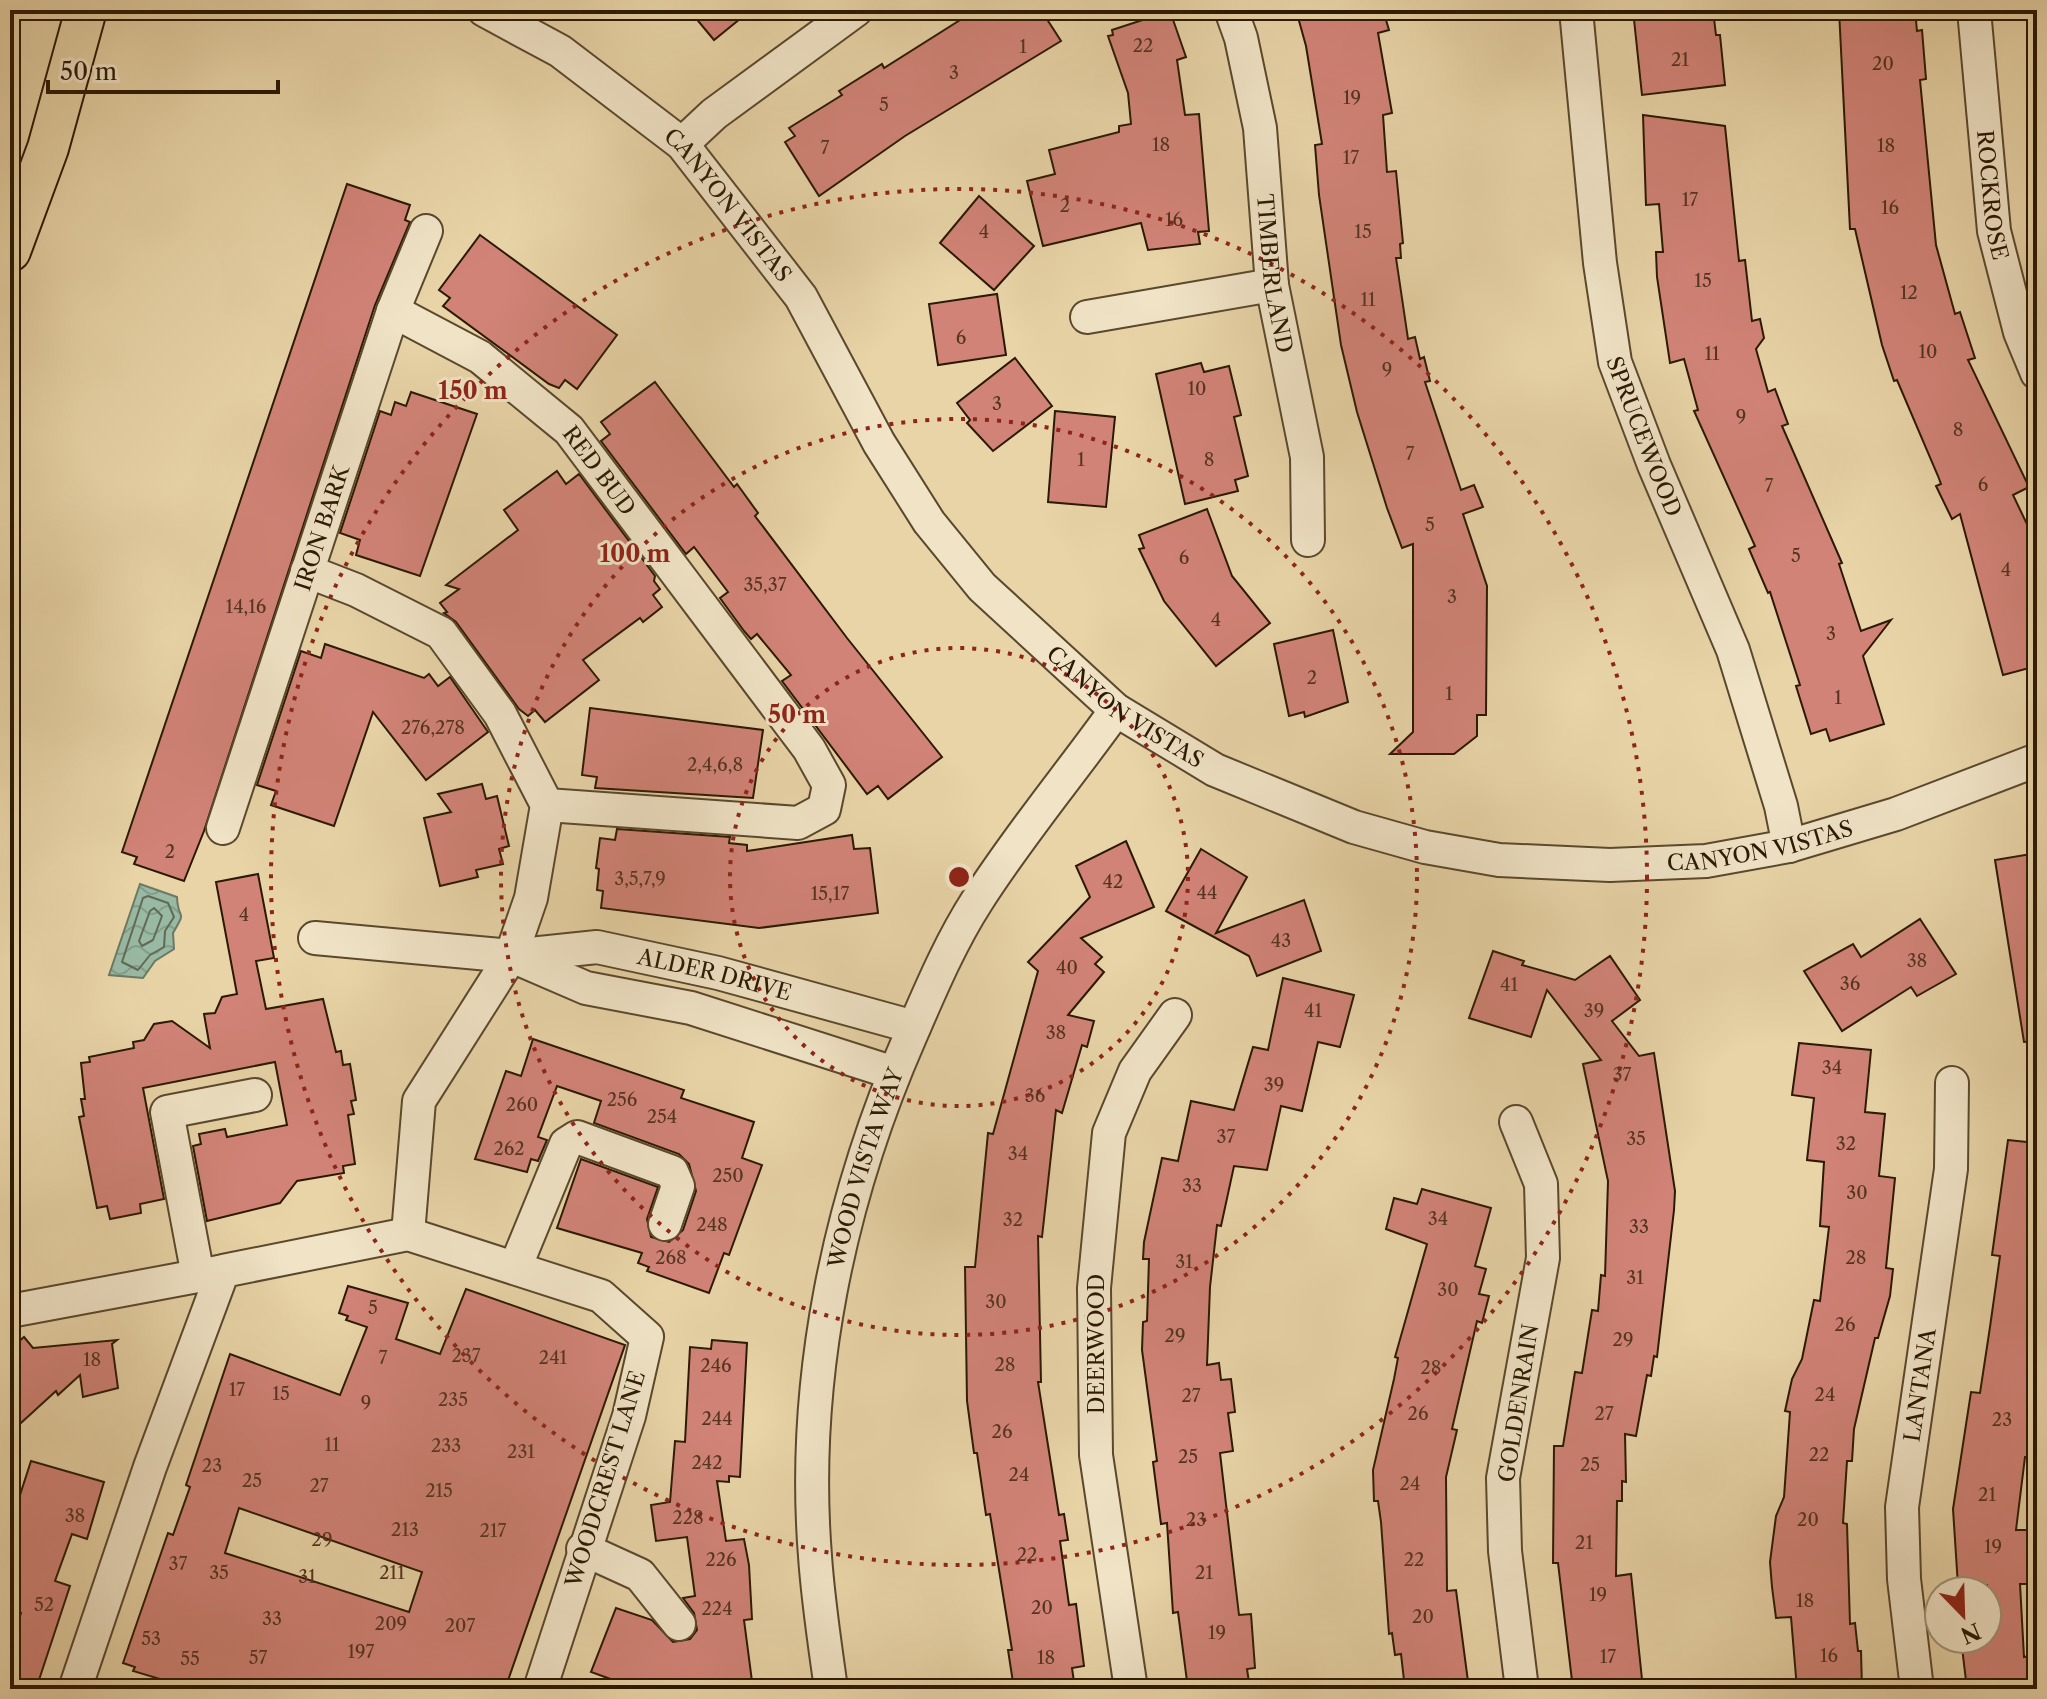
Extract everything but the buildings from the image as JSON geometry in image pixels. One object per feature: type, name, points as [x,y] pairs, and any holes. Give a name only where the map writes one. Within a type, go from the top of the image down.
[{"type":"main road","points":[[10,251],[48,148],[86,10]]},
{"type":"street","name":"CANYON VISTAS","points":[[484,10],[560,51],[682,144],[801,297],[879,443],[929,522],[982,587],[1116,710],[1215,770],[1354,827],[1425,847],[1499,860],[1610,865],[1706,861],[1789,846],[1896,814],[2037,760]]},
{"type":"street","name":"TIMBERLAND","points":[[1231,10],[1241,38],[1260,128],[1272,285],[1307,457],[1308,540]]},
{"type":"street","name":"SPRUCEWOOD","points":[[1576,10],[1600,263],[1615,362],[1654,465],[1733,650],[1781,806],[1789,846]]},
{"type":"street","name":"ROCKROSE","points":[[1974,10],[1994,231],[2020,332],[2037,373]]},
{"type":"street","points":[[682,144],[714,114],[846,12]]},
{"type":"street","name":"IRON BARK","points":[[223,828],[393,311],[426,231]]},
{"type":"street","points":[[1087,317],[1272,285]]},
{"type":"street","name":"RED BUD","points":[[393,311],[480,357],[569,430],[809,749],[829,785],[824,809],[798,823],[547,805]]},
{"type":"street","points":[[307,571],[356,590],[441,633],[500,714],[547,805],[531,898],[511,956],[419,1101],[408,1234]]},
{"type":"street","name":"WOOD VISTA WAY","points":[[831,1689],[814,1555],[814,1428],[825,1314],[849,1203],[894,1073],[976,902],[1116,710]]},
{"type":"street","name":"ALDER DRIVE","points":[[315,938],[511,956],[597,947],[718,973],[914,1027]]},
{"type":"street","name":"ALDER DRIVE","points":[[511,956],[586,988],[691,1008],[894,1073]]},
{"type":"street","name":"DEERWOOD","points":[[1131,1689],[1096,1455],[1094,1288],[1109,1133],[1135,1071],[1175,1015]]},
{"type":"street","name":"LANTANA","points":[[1917,1689],[1904,1579],[1902,1507],[1951,1169],[1952,1083]]},
{"type":"street","points":[[75,1689],[211,1274],[167,1112],[255,1095]]},
{"type":"street","name":"GOLDENRAIN","points":[[1516,1122],[1541,1184],[1543,1258],[1503,1478],[1505,1551],[1522,1689]]},
{"type":"street","points":[[515,1268],[566,1144],[577,1137],[672,1172],[678,1186],[665,1224]]},
{"type":"street","name":"WOODCREST LANE","points":[[10,1311],[408,1234],[601,1296],[647,1337],[629,1416],[583,1549],[540,1689]]},
{"type":"street","points":[[583,1549],[640,1575],[679,1624]]},
{"type":"water","points":[[140,884],[177,897],[181,917],[173,933],[174,949],[155,961],[143,978],[109,975]]}]
